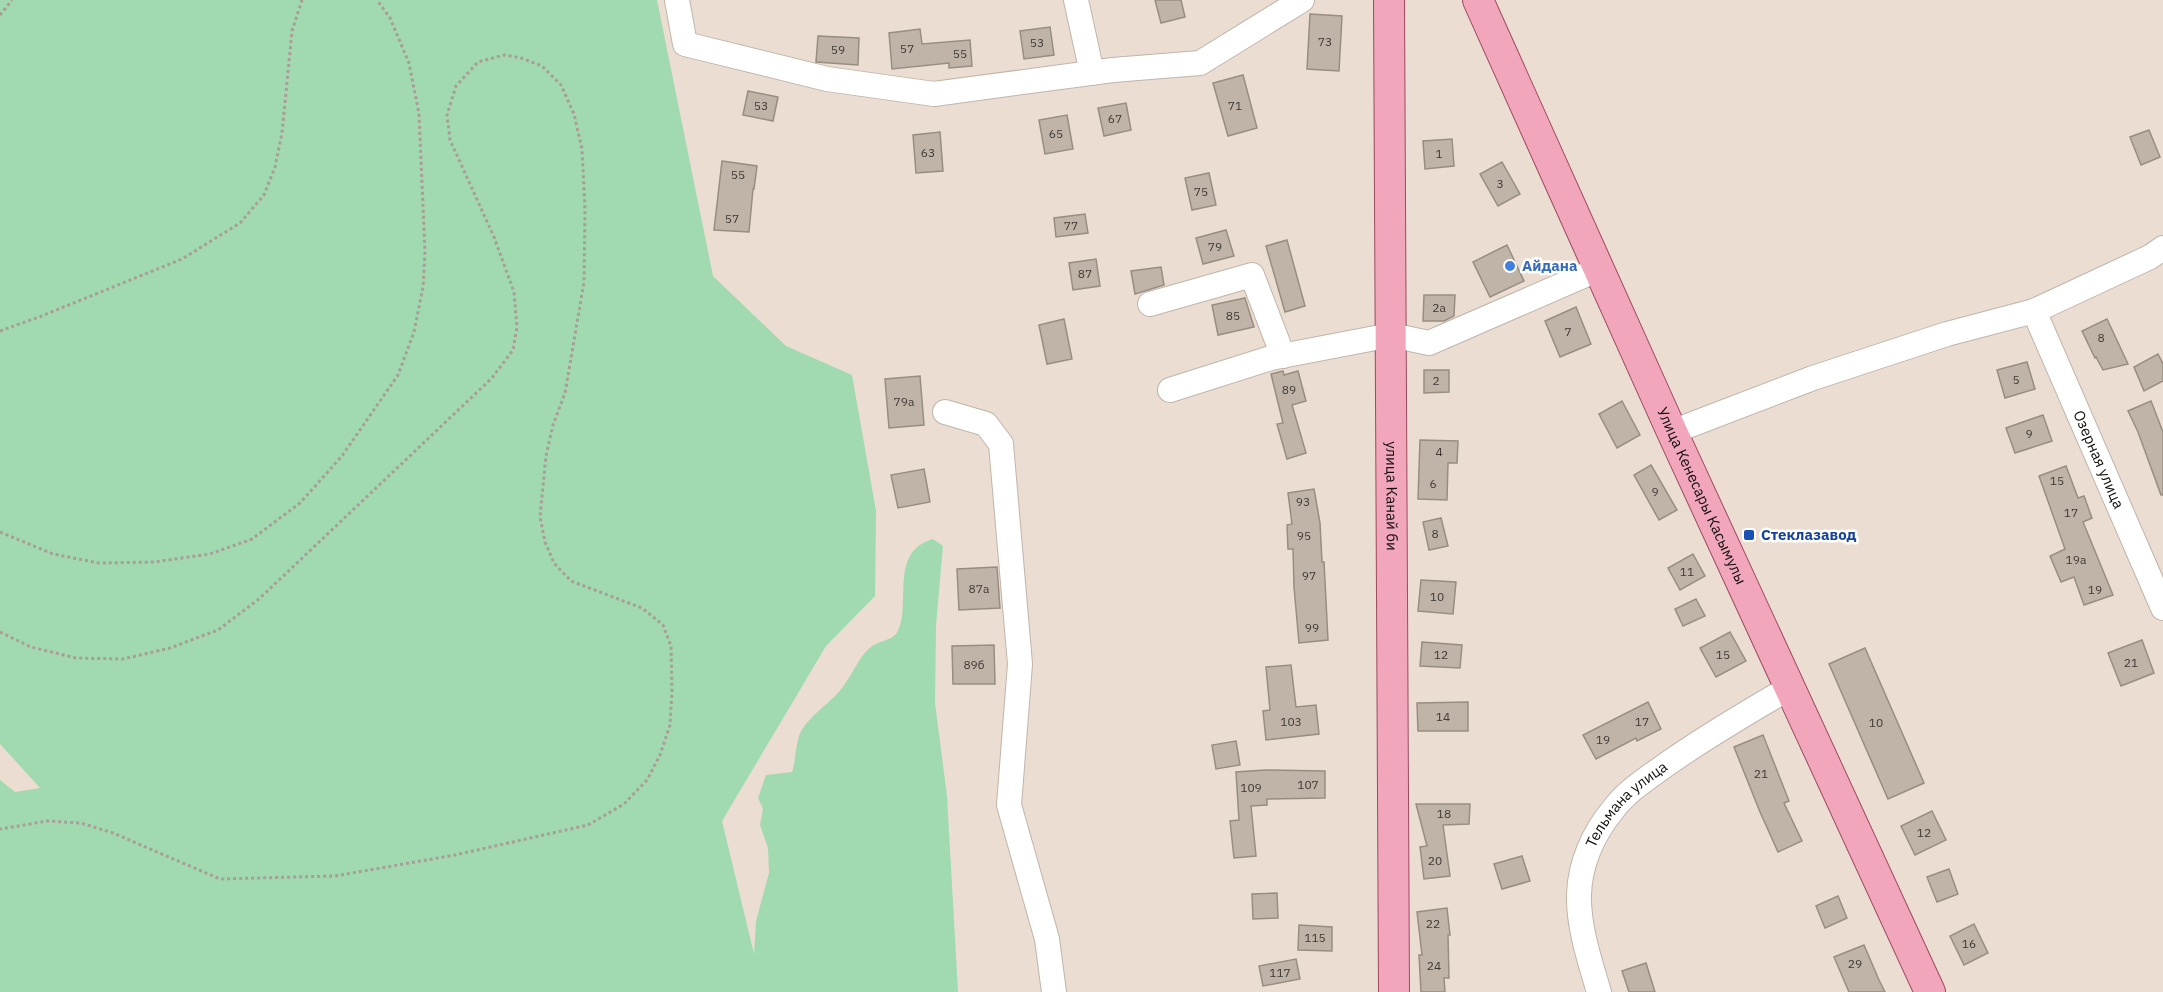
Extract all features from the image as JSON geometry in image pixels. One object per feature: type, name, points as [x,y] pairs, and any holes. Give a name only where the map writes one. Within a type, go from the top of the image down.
[{"type":"main road","name":"улица Канай би","points":[[1389,0],[1394,992]]},
{"type":"main road","name":"Улица Кенесары Касымулы","points":[[1478,0],[1672,432],[1930,992]]},
{"type":"street","points":[[677,0],[685,44],[827,79],[934,94],[1092,73],[1200,63],[1302,0]]},
{"type":"street","points":[[1076,0],[1092,73]]},
{"type":"street","points":[[1672,432],[1824,375],[1947,334],[2034,311],[2150,257],[2163,248]]},
{"type":"street","points":[[1170,390],[1283,356],[1391,335],[1429,343],[1599,269]]},
{"type":"street","points":[[1150,304],[1252,275],[1283,356]]},
{"type":"street","name":"Озерная улица","points":[[2034,311],[2163,608]]},
{"type":"street","points":[[945,412],[986,424],[1001,444],[1020,664],[1009,805],[1047,939],[1054,992]]},
{"type":"street","name":"Тельмана улица","points":[[1599,992],[1582,927],[1579,895],[1583,868],[1593,839],[1612,809],[1636,786],[1699,741],[1791,687]]},
{"type":"path","points":[[0,15],[12,0]]},
{"type":"path","points":[[0,331],[39,318],[182,259],[240,223],[264,195],[275,167],[282,134],[292,30],[302,0]]},
{"type":"path","points":[[0,532],[53,554],[99,563],[154,562],[210,555],[252,539],[300,503],[342,456],[398,375],[414,332],[423,287],[425,252],[418,114],[409,63],[390,18],[377,0]]},
{"type":"path","points":[[0,632],[31,647],[76,658],[123,659],[170,648],[218,630],[259,599],[492,378],[513,350],[517,327],[514,292],[494,237],[450,140],[447,116],[456,86],[478,62],[504,54],[542,66],[561,85],[574,114],[582,149],[585,209],[584,282],[565,393],[553,425],[546,456],[540,517],[545,542],[554,562],[571,581],[642,608],[663,625],[671,646],[670,725],[660,755],[647,780],[624,804],[588,825],[455,855],[335,876],[220,879],[113,833],[81,823],[46,821],[0,829]]},
{"type":"green space","points":[[0,0],[657,0],[713,276],[786,346],[852,375],[876,511],[875,596],[826,646],[722,821],[754,954],[756,921],[769,873],[768,848],[760,825],[763,809],[758,798],[766,775],[792,772],[802,729],[842,688],[867,651],[896,634],[902,617],[905,570],[908,560],[921,544],[933,539],[943,546],[936,625],[935,703],[947,796],[958,992],[0,992],[0,780],[15,792],[40,788],[0,744]]},
{"type":"building","points":[[1155,0],[1181,0],[1185,17],[1161,23]]},
{"type":"building","points":[[1310,14],[1342,16],[1339,71],[1307,69]]},
{"type":"building","points":[[1050,27],[1054,55],[1024,59],[1020,31]]},
{"type":"building","points":[[920,29],[922,44],[970,40],[972,66],[949,68],[949,63],[892,69],[889,33]]},
{"type":"building","points":[[818,36],[859,38],[858,65],[816,62]]},
{"type":"building","points":[[1243,75],[1257,128],[1228,136],[1213,83]]},
{"type":"building","points":[[748,91],[778,97],[773,121],[743,115]]},
{"type":"building","points":[[1126,103],[1131,130],[1104,136],[1098,108]]},
{"type":"building","points":[[1067,115],[1073,149],[1045,154],[1039,120]]},
{"type":"building","points":[[2149,130],[2160,157],[2141,165],[2130,137]]},
{"type":"building","points":[[940,132],[943,171],[916,173],[913,135]]},
{"type":"building","points":[[1452,139],[1454,166],[1425,169],[1423,141]]},
{"type":"building","points":[[722,161],[757,166],[749,232],[714,230]]},
{"type":"building","points":[[1502,162],[1520,194],[1498,206],[1480,174]]},
{"type":"building","points":[[1209,173],[1216,205],[1192,210],[1185,178]]},
{"type":"building","points":[[1085,214],[1088,233],[1056,237],[1054,218]]},
{"type":"building","points":[[1226,230],[1234,256],[1203,264],[1196,238]]},
{"type":"building","points":[[1287,240],[1305,306],[1285,312],[1266,246]]},
{"type":"building","points":[[1507,245],[1524,281],[1490,297],[1473,262]]},
{"type":"building","points":[[1096,259],[1100,286],[1073,290],[1069,263]]},
{"type":"building","points":[[1161,267],[1164,285],[1135,294],[1131,271]]},
{"type":"building","points":[[1424,295],[1455,295],[1454,316],[1444,321],[1423,321]]},
{"type":"building","points":[[1245,298],[1254,327],[1218,335],[1212,305]]},
{"type":"building","points":[[1576,307],[1591,344],[1560,357],[1545,321]]},
{"type":"building","points":[[1064,319],[1072,359],[1047,364],[1039,325]]},
{"type":"building","points":[[2107,319],[2128,364],[2103,370],[2082,331]]},
{"type":"building","points":[[2158,354],[2163,364],[2163,381],[2144,391],[2134,367]]},
{"type":"building","points":[[2027,362],[2035,389],[2005,398],[1997,370]]},
{"type":"building","points":[[1424,370],[1449,370],[1449,392],[1424,393]]},
{"type":"building","points":[[1283,371],[1284,375],[1298,371],[1306,401],[1292,405],[1306,453],[1287,459],[1277,424],[1283,423],[1271,374]]},
{"type":"building","points":[[920,376],[924,425],[889,428],[885,379]]},
{"type":"building","points":[[1622,401],[1640,435],[1617,448],[1599,414]]},
{"type":"building","points":[[2151,401],[2163,432],[2163,495],[2161,495],[2128,411]]},
{"type":"building","points":[[2043,415],[2052,441],[2015,453],[2006,428]]},
{"type":"building","points":[[1420,440],[1458,441],[1457,463],[1448,463],[1447,500],[1418,499]]},
{"type":"building","points":[[1651,465],[1677,510],[1659,520],[1634,475]]},
{"type":"building","points":[[2066,466],[2078,498],[2084,496],[2092,518],[2083,522],[2113,595],[2084,605],[2074,577],[2061,582],[2050,556],[2065,549],[2039,476]]},
{"type":"building","points":[[924,469],[930,502],[898,508],[891,475]]},
{"type":"building","points":[[1314,489],[1320,523],[1322,562],[1324,562],[1328,640],[1299,643],[1293,549],[1288,549],[1287,525],[1292,524],[1288,493]]},
{"type":"building","points":[[1441,518],[1448,546],[1429,550],[1423,522]]},
{"type":"building","points":[[1693,554],[1705,576],[1680,590],[1668,568]]},
{"type":"building","points":[[997,567],[1000,608],[959,610],[957,569]]},
{"type":"building","points":[[1421,580],[1456,582],[1453,614],[1418,611]]},
{"type":"building","points":[[1696,599],[1705,616],[1683,626],[1675,609]]},
{"type":"building","points":[[1730,632],[1746,661],[1716,677],[1700,648]]},
{"type":"building","points":[[2142,640],[2154,673],[2121,686],[2108,653]]},
{"type":"building","points":[[1422,642],[1462,645],[1460,668],[1420,666]]},
{"type":"building","points":[[994,645],[995,684],[953,684],[952,646]]},
{"type":"building","points":[[1865,648],[1924,783],[1888,799],[1829,664]]},
{"type":"building","points":[[1291,665],[1296,707],[1316,705],[1319,734],[1266,740],[1263,711],[1270,710],[1266,667]]},
{"type":"building","points":[[1468,702],[1468,731],[1418,731],[1417,703]]},
{"type":"building","points":[[1648,702],[1661,729],[1637,741],[1636,738],[1596,759],[1583,735]]},
{"type":"building","points":[[1763,735],[1789,801],[1784,803],[1802,841],[1778,852],[1734,747]]},
{"type":"building","points":[[1236,741],[1240,765],[1216,769],[1212,745]]},
{"type":"building","points":[[1325,771],[1325,798],[1267,799],[1267,805],[1251,806],[1256,856],[1234,858],[1230,821],[1239,820],[1236,772]]},
{"type":"building","points":[[1416,804],[1470,804],[1469,824],[1443,825],[1450,876],[1424,879],[1420,847],[1427,846]]},
{"type":"building","points":[[1932,811],[1946,840],[1915,855],[1901,826]]},
{"type":"building","points":[[1522,856],[1530,881],[1502,889],[1494,864]]},
{"type":"building","points":[[1949,869],[1958,894],[1937,902],[1927,877]]},
{"type":"building","points":[[1277,893],[1278,918],[1253,919],[1252,894]]},
{"type":"building","points":[[1838,896],[1847,918],[1825,928],[1816,906]]},
{"type":"building","points":[[1447,908],[1450,935],[1448,935],[1449,978],[1444,978],[1445,992],[1421,992],[1419,955],[1422,955],[1417,912]]},
{"type":"building","points":[[1974,924],[1988,953],[1964,965],[1950,936]]},
{"type":"building","points":[[1299,925],[1332,927],[1332,951],[1298,950]]},
{"type":"building","points":[[1864,945],[1885,992],[1849,992],[1834,957]]},
{"type":"building","points":[[1296,959],[1300,979],[1263,986],[1259,966]]},
{"type":"building","points":[[1646,963],[1655,992],[1629,992],[1622,971]]},
{"type":"place","name":"Айдана","points":[[1510,266]]},
{"type":"place","name":"Стеклазавод","points":[[1749,535]]}]
